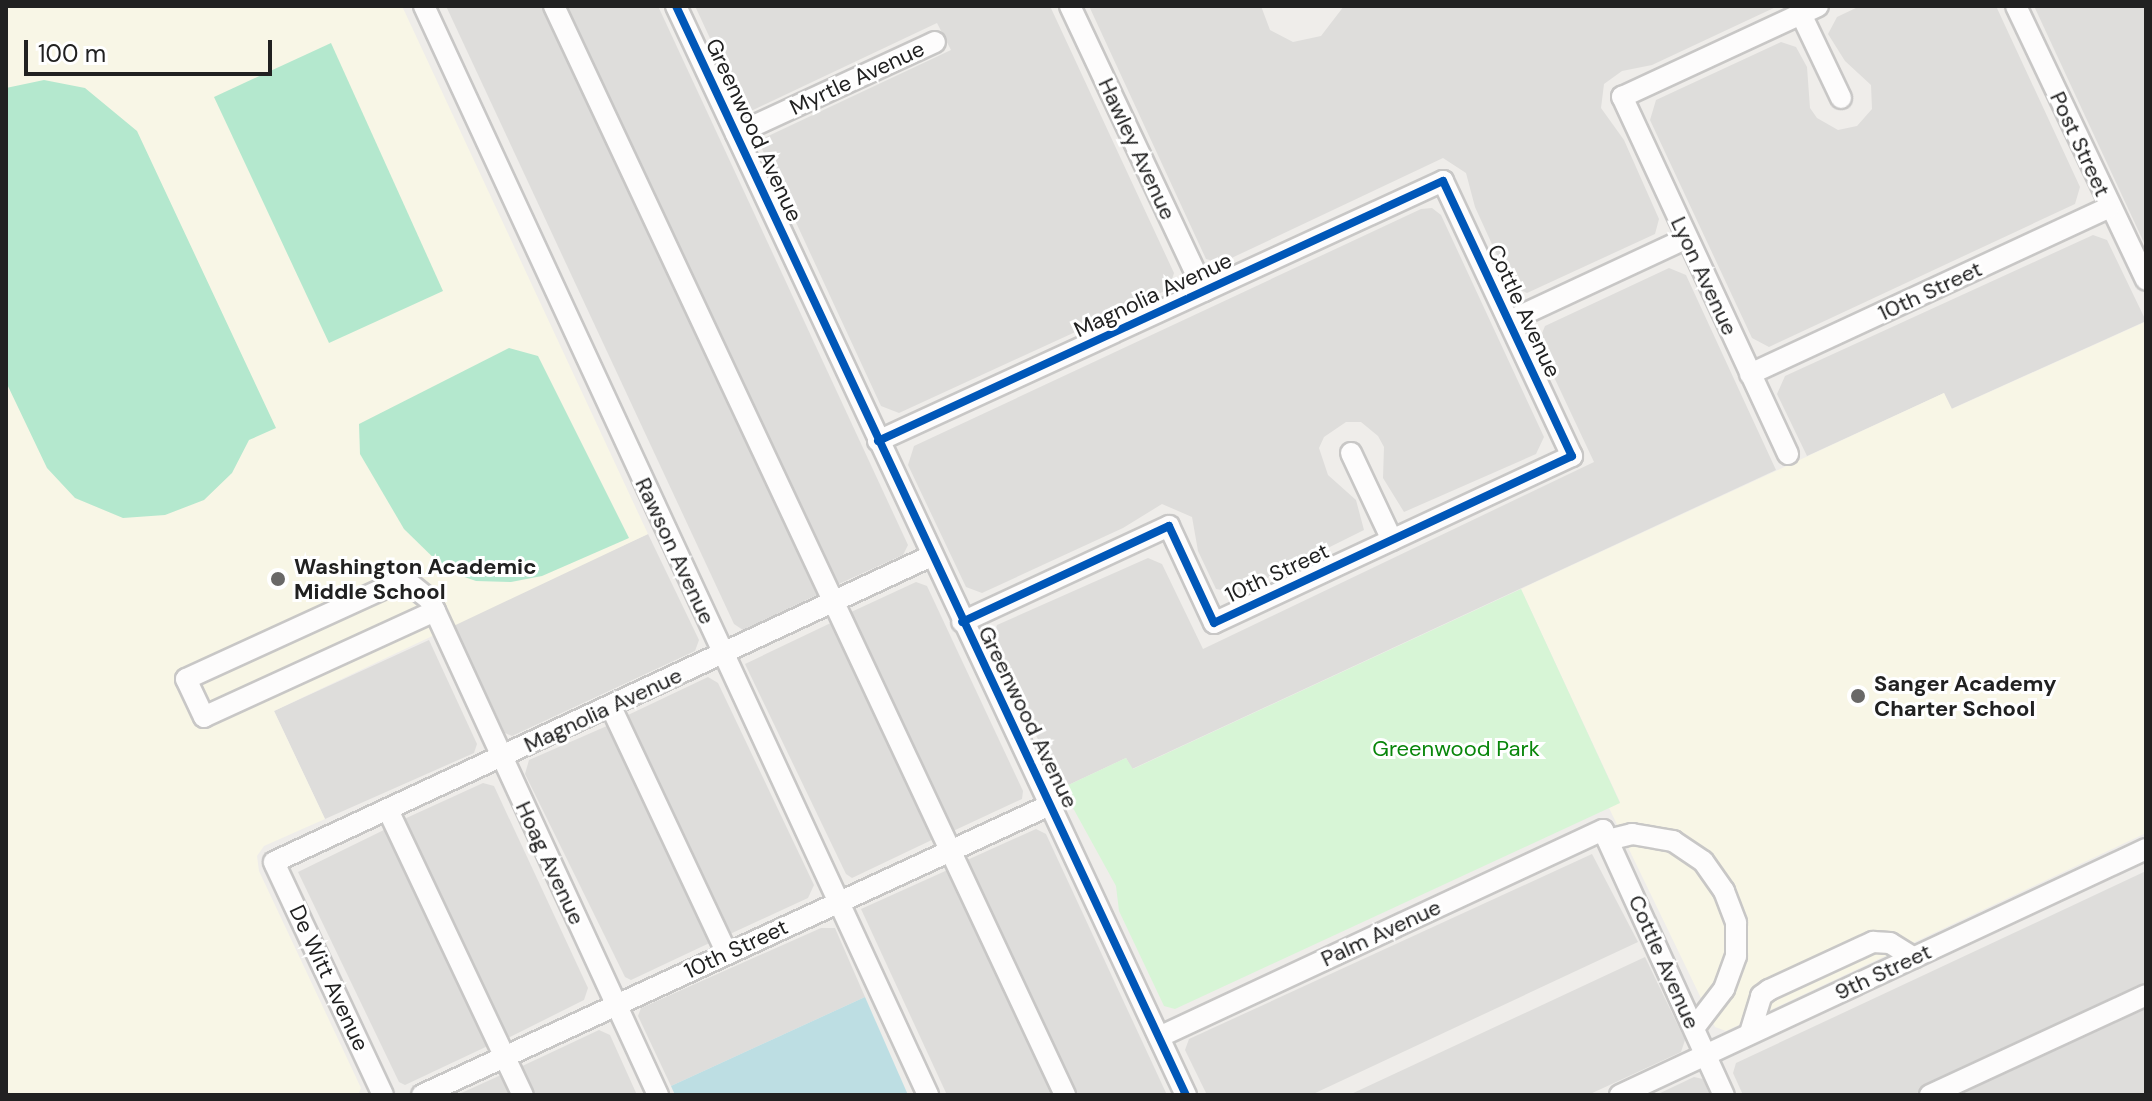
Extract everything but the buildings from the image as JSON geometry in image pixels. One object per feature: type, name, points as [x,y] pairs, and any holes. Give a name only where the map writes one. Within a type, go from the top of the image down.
[{"type":"street","name":"Rawson Avenue","points":[[424,6],[928,1095]]},
{"type":"street","points":[[554,6],[1065,1095]]},
{"type":"street","name":"Greenwood Avenue","points":[[676,6],[1186,1095]]},
{"type":"street","name":"Hawley Avenue","points":[[1070,6],[1204,291]]},
{"type":"street","name":"Post Street","points":[[2016,6],[2146,280]]},
{"type":"street","points":[[1810,10],[1841,98]]},
{"type":"street","name":"Lyon Avenue","points":[[1788,454],[1622,97],[1810,10]]},
{"type":"street","name":"Myrtle Avenue","points":[[736,134],[935,42]]},
{"type":"street","name":"Magnolia Avenue","points":[[878,441],[1443,181]]},
{"type":"street","name":"Cottle Avenue","points":[[1443,181],[1572,456]]},
{"type":"street","name":"10th Street","points":[[1750,374],[2109,207]]},
{"type":"street","points":[[1509,321],[1687,238]]},
{"type":"street","points":[[1351,453],[1392,540]]},
{"type":"street","name":"10th Street","points":[[962,622],[1169,526],[1214,623],[1572,456]]},
{"type":"street","name":"Magnolia Avenue","points":[[274,862],[931,556]]},
{"type":"street","points":[[404,579],[430,600],[435,611],[204,717],[186,679],[404,579]]},
{"type":"street","name":"Hoag Avenue","points":[[435,611],[441,632],[499,758],[658,1095]]},
{"type":"street","points":[[611,707],[727,954]]},
{"type":"street","name":"10th Street","points":[[422,1095],[1050,805]]},
{"type":"street","points":[[388,810],[523,1095]]},
{"type":"street","name":"Palm Avenue","points":[[1159,1037],[1606,835],[1632,834],[1673,841],[1703,861],[1724,891],[1736,923],[1736,956],[1724,989],[1694,1028]]},
{"type":"street","name":"Cottle Avenue","points":[[1606,835],[1724,1095]]},
{"type":"street","name":"9th Street","points":[[1620,1095],[2146,849]]},
{"type":"street","name":"De Witt Avenue","points":[[274,862],[383,1095]]},
{"type":"street","points":[[1750,1033],[1761,996],[1769,990],[1873,942],[1890,943],[1914,958]]},
{"type":"street","points":[[1930,1095],[2146,995]]},
{"type":"shaded area","name":"Washington Academic Middle School","points":[[6,6],[402,6],[648,534],[274,711],[325,819],[264,846],[257,856],[259,871],[361,1088],[358,1095],[6,1095]]},
{"type":"shaded area","points":[[446,6],[544,6],[817,595],[743,630],[734,624]]},
{"type":"shaded area","points":[[561,6],[658,6],[908,545],[903,555],[832,587]]},
{"type":"shaded area","points":[[695,6],[1050,6],[1174,273],[1169,289],[899,413],[881,406],[762,149],[764,138],[951,50],[937,23],[751,111],[741,105]]},
{"type":"shaded area","points":[[1089,6],[1261,6],[1270,30],[1293,42],[1321,36],[1344,6],[1778,6],[1652,65],[1622,71],[1604,84],[1601,108],[1624,140],[1659,219],[1655,234],[1527,293],[1511,286],[1475,207],[1466,173],[1443,158],[1221,263],[1206,259]]},
{"type":"shaded area","points":[[1860,6],[1996,6],[2080,187],[2075,204],[1769,347],[1752,338],[1650,120],[1656,100],[1781,42],[1796,47],[1807,67],[1810,108],[1817,118],[1838,130],[1857,126],[1872,109],[1871,85],[1845,61],[1828,34],[1837,17]]},
{"type":"shaded area","points":[[2034,6],[2146,6],[2146,247]]},
{"type":"shaded area","points":[[1432,208],[1441,215],[1544,437],[1536,454],[1404,512],[1383,478],[1384,447],[1378,436],[1361,422],[1346,422],[1324,437],[1319,448],[1328,475],[1356,500],[1364,530],[1237,593],[1216,589],[1198,551],[1192,517],[1162,504],[1123,528],[982,593],[966,587],[908,465],[914,446],[1421,209]]},
{"type":"shaded area","points":[[2093,235],[2107,240],[2146,321],[1951,409],[1944,393],[1807,456],[1777,394],[1785,376]]},
{"type":"shaded area","points":[[1669,268],[1686,275],[1776,470],[1132,769],[1126,758],[1062,788],[991,644],[997,625],[1148,558],[1162,564],[1203,649],[1594,462],[1538,343],[1545,326]]},
{"type":"shaded area","name":"Sanger Academy Charter School","points":[[2146,315],[2146,833],[1726,1031],[1715,1027],[1609,808],[1620,802],[1521,589],[1944,393],[1952,409],[2145,322]]},
{"type":"shaded area","points":[[648,534],[699,640],[695,651],[512,736],[505,733],[453,623]]},
{"type":"shaded area","points":[[916,582],[927,586],[1023,791],[1022,799],[951,832],[849,613]]},
{"type":"shaded area","points":[[837,620],[938,837],[852,878],[846,874],[745,664]]},
{"type":"shaded area","points":[[429,640],[477,744],[474,753],[325,819],[274,711]]},
{"type":"shaded area","points":[[708,677],[718,683],[814,885],[808,898],[730,934],[628,715]]},
{"type":"shaded area","points":[[616,722],[718,939],[631,980],[625,977],[525,774],[529,760]]},
{"type":"shaded area","points":[[483,783],[494,786],[588,988],[584,1000],[504,1040],[402,820]]},
{"type":"shaded area","points":[[390,827],[492,1044],[405,1085],[399,1082],[298,872]]},
{"type":"shaded area","points":[[1036,829],[1046,834],[1167,1095],[1073,1095],[965,861]]},
{"type":"shaded area","points":[[1592,854],[1638,942],[1311,1095],[1207,1095],[1185,1050],[1189,1039]]},
{"type":"shaded area","points":[[952,868],[1057,1095],[947,1095],[861,909]]},
{"type":"shaded area","points":[[2146,871],[2146,986],[1913,1095],[1743,1095],[1733,1073],[1736,1063]]},
{"type":"shaded area","points":[[821,928],[835,928],[865,997],[671,1086],[638,1016],[641,1008]]},
{"type":"shaded area","points":[[1645,957],[1685,1040],[1681,1052],[1588,1095],[1349,1095]]},
{"type":"shaded area","points":[[2146,1005],[2146,1095],[1952,1095]]},
{"type":"shaded area","points":[[599,1030],[610,1035],[637,1095],[527,1095],[516,1069]]},
{"type":"shaded area","points":[[501,1075],[510,1095],[457,1095]]},
{"type":"shaded area","points":[[1694,1077],[1703,1079],[1710,1095],[1656,1095]]},
{"type":"green space","points":[[331,43],[443,291],[329,343],[214,97]]},
{"type":"green space","points":[[44,80],[85,88],[137,131],[276,428],[249,440],[232,473],[204,500],[165,515],[123,518],[75,498],[47,468],[6,382],[6,88]]},
{"type":"green space","points":[[509,348],[538,356],[629,538],[542,576],[511,582],[476,581],[447,571],[404,529],[360,454],[359,424]]},
{"type":"green space","name":"Greenwood Park","points":[[1521,589],[1620,803],[1175,1009],[1164,1006],[1119,911],[1116,886],[1062,788],[1126,758],[1133,769]]},
{"type":"water","points":[[865,997],[908,1095],[675,1095],[671,1086]]},
{"type":"cycle path","points":[[676,6],[1186,1095]]},
{"type":"cycle path","points":[[878,441],[1443,181],[1572,456],[1214,623],[1169,526],[962,622]]},
{"type":"place","name":"Washington Academic Middle School","points":[[278,579]]},
{"type":"place","name":"Sanger Academy Charter School","points":[[1858,696]]}]
